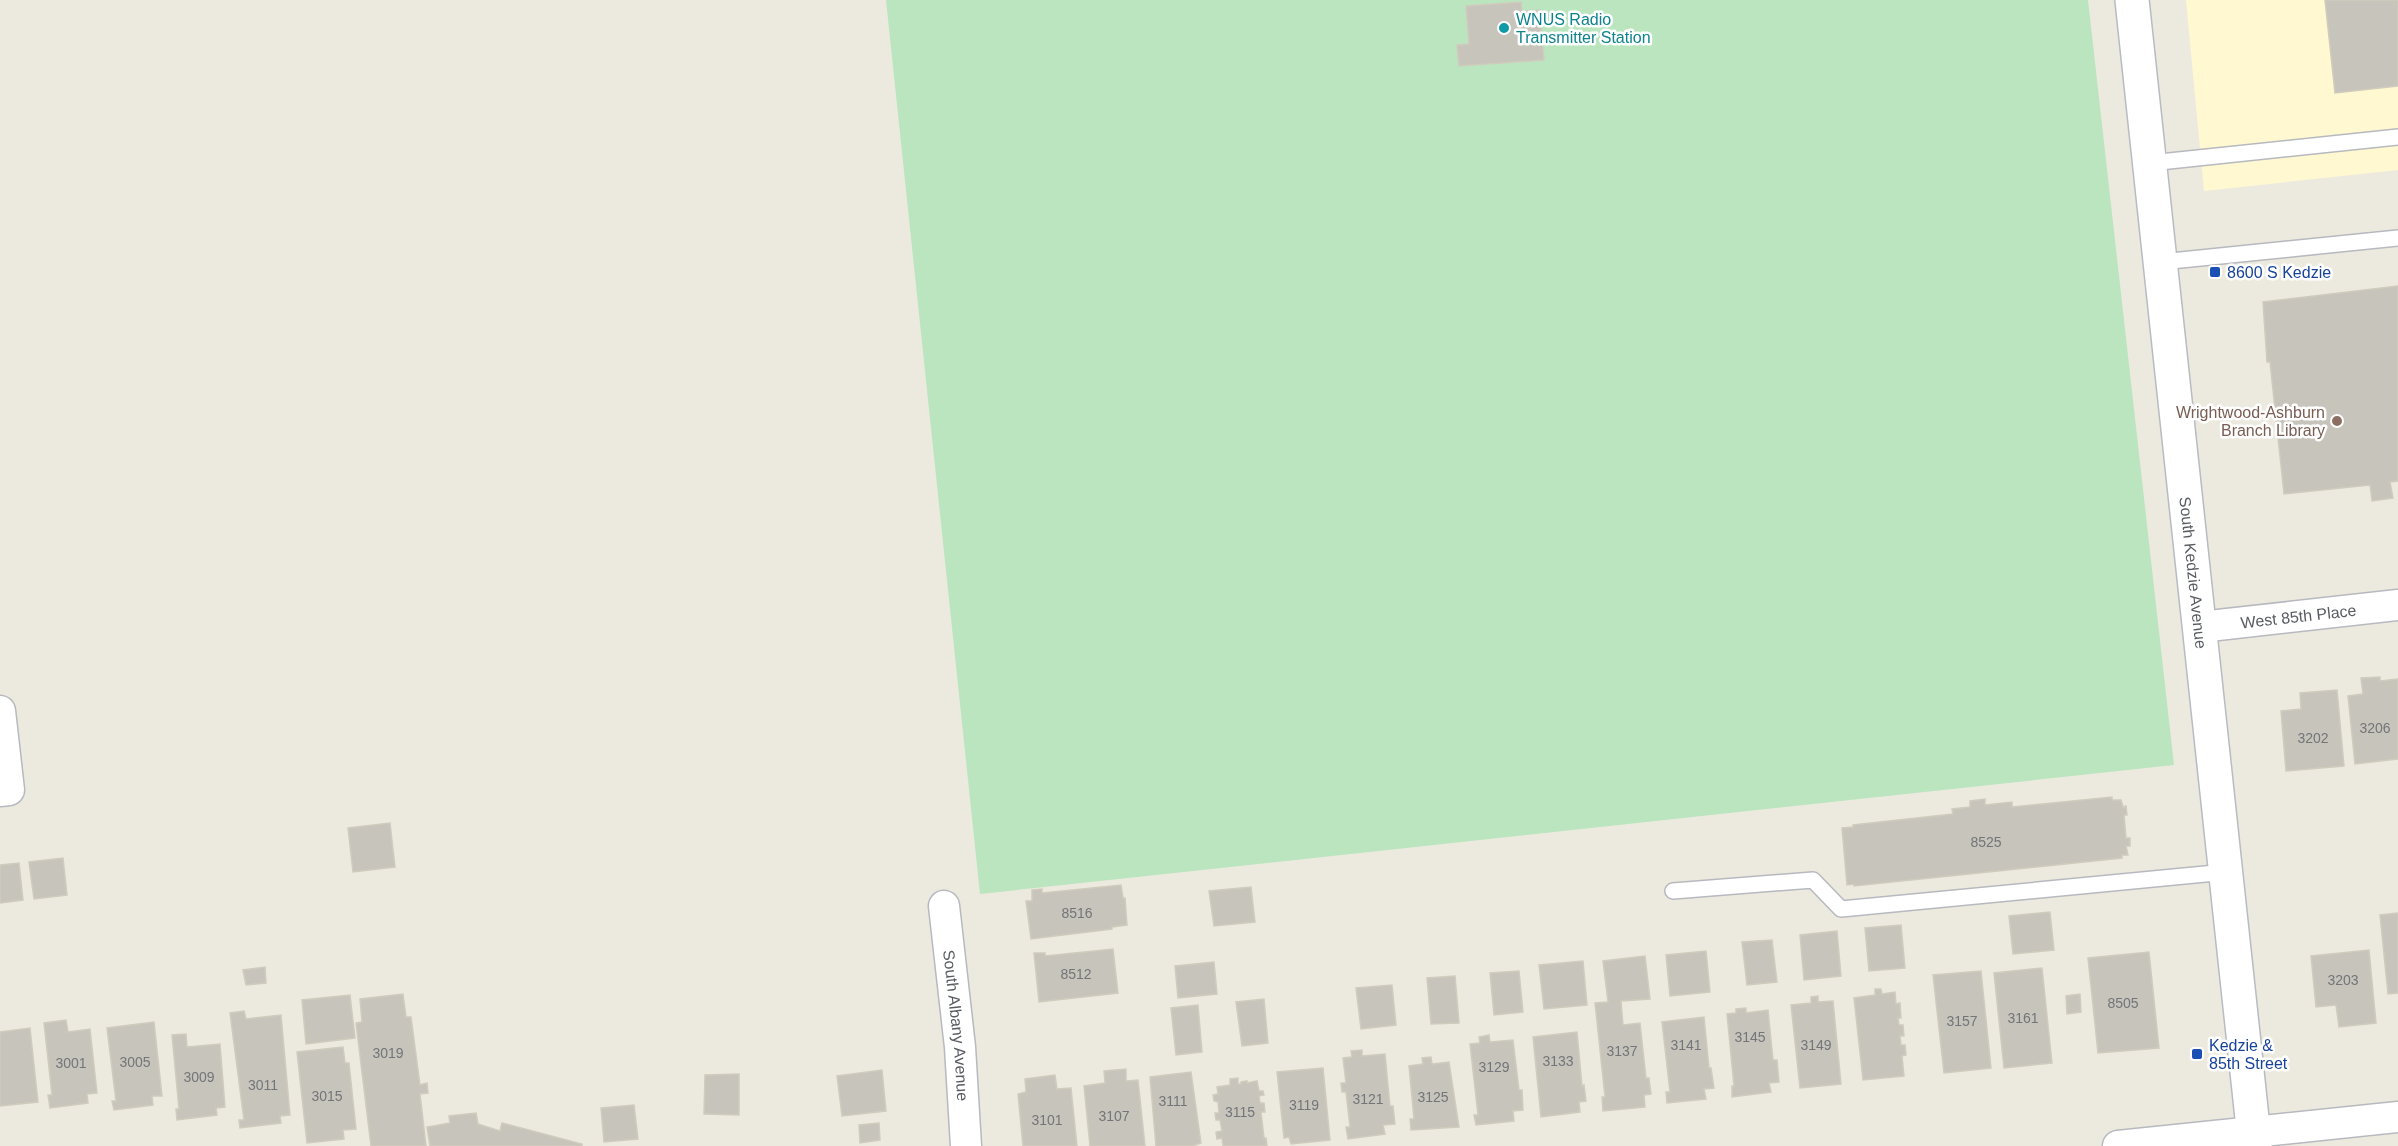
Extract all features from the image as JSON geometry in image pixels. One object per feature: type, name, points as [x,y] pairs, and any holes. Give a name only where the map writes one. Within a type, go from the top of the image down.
[{"type":"main road","name":"South Kedzie Avenue","points":[[2132,0],[2254,1139]]},
{"type":"street","name":"West 85th Place","points":[[2200,627],[2398,605]]},
{"type":"street","points":[[0,711],[4,791]]},
{"type":"street","name":"South Albany Avenue","points":[[944,906],[960,1047],[966,1146]]},
{"type":"street","points":[[2118,1146],[2254,1139],[2398,1117]]},
{"type":"lane","points":[[2150,163],[2398,137]]},
{"type":"lane","points":[[2161,262],[2398,238]]},
{"type":"lane","points":[[1673,891],[1813,880],[1841,909],[2226,872]]},
{"type":"shaded area","points":[[2186,0],[2398,0],[2398,170],[2204,191]]},
{"type":"green space","points":[[886,0],[2088,0],[2174,765],[980,894]]},
{"type":"building","points":[[2325,0],[2398,0],[2398,86],[2335,93]]},
{"type":"building","name":"WNUS Radio Transmitter Station","points":[[1521,2],[1522,11],[1540,10],[1544,60],[1459,66],[1457,45],[1469,44],[1466,6]]},
{"type":"building","name":"Wrightwood-Ashburn Branch Library","points":[[2398,286],[2398,481],[2390,482],[2393,498],[2372,501],[2370,485],[2284,494],[2270,362],[2267,362],[2263,302]]},
{"type":"building","points":[[2380,677],[2380,681],[2398,679],[2398,759],[2355,764],[2348,696],[2363,694],[2361,678]]},
{"type":"building","points":[[2337,690],[2344,766],[2286,771],[2281,711],[2301,709],[2300,693]]},
{"type":"building","points":[[2112,797],[2112,800],[2121,800],[2123,807],[2126,806],[2127,815],[2124,815],[2126,838],[2130,838],[2130,846],[2126,846],[2128,855],[2122,855],[2122,858],[1847,885],[1842,828],[1953,814],[1952,809],[1970,807],[1970,801],[1985,799],[1985,805],[2012,802],[2012,807]]},
{"type":"building","points":[[390,823],[395,867],[353,872],[348,828]]},
{"type":"building","points":[[63,858],[67,895],[34,899],[29,862]]},
{"type":"building","points":[[19,863],[23,900],[0,903],[0,865]]},
{"type":"building","points":[[1121,885],[1123,898],[1125,898],[1127,925],[1031,939],[1026,901],[1032,901],[1032,890],[1042,889],[1042,893]]},
{"type":"building","points":[[1251,887],[1255,922],[1214,926],[1209,891]]},
{"type":"building","points":[[2050,912],[2054,950],[2013,954],[2009,916]]},
{"type":"building","points":[[2398,913],[2398,993],[2388,994],[2380,915]]},
{"type":"building","points":[[1901,925],[1905,968],[1869,971],[1865,928]]},
{"type":"building","points":[[1837,931],[1841,976],[1804,980],[1800,935]]},
{"type":"building","points":[[1772,940],[1777,982],[1747,985],[1742,942]]},
{"type":"building","points":[[1113,949],[1118,993],[1039,1002],[1034,953],[1045,953],[1045,956]]},
{"type":"building","points":[[2369,950],[2376,1023],[2339,1027],[2336,1005],[2316,1007],[2311,956]]},
{"type":"building","points":[[1706,951],[1710,992],[1670,996],[1666,955]]},
{"type":"building","points":[[2149,952],[2159,1048],[2098,1053],[2088,958]]},
{"type":"building","points":[[1645,956],[1650,999],[1621,1001],[1623,1025],[1640,1023],[1646,1078],[1649,1078],[1651,1094],[1644,1095],[1645,1107],[1603,1111],[1602,1097],[1605,1097],[1595,1003],[1608,1002],[1603,961]]},
{"type":"building","points":[[1583,961],[1587,1005],[1544,1009],[1539,965]]},
{"type":"building","points":[[1214,962],[1217,994],[1178,998],[1175,966]]},
{"type":"building","points":[[265,967],[266,983],[246,985],[243,970]]},
{"type":"building","points":[[2042,968],[2052,1063],[2004,1068],[1994,973]]},
{"type":"building","points":[[1519,971],[1523,1012],[1494,1015],[1490,973]]},
{"type":"building","points":[[1981,971],[1991,1068],[1944,1073],[1933,975]]},
{"type":"building","points":[[1455,976],[1459,1023],[1431,1024],[1427,978]]},
{"type":"building","points":[[1392,985],[1396,1025],[1361,1029],[1356,988]]},
{"type":"building","points":[[1875,989],[1881,989],[1882,994],[1895,992],[1896,1004],[1900,1003],[1901,1018],[1898,1018],[1899,1025],[1903,1025],[1904,1036],[1900,1036],[1901,1045],[1905,1045],[1906,1055],[1902,1056],[1904,1076],[1863,1080],[1854,998],[1875,995]]},
{"type":"building","points":[[403,994],[406,1017],[411,1017],[420,1085],[427,1083],[428,1093],[420,1094],[426,1146],[371,1146],[356,1023],[362,1022],[360,999]]},
{"type":"building","points":[[2080,994],[2081,1012],[2067,1014],[2066,996]]},
{"type":"building","points":[[350,995],[355,1038],[306,1044],[302,1000]]},
{"type":"building","points":[[1818,996],[1818,1002],[1833,1001],[1841,1084],[1800,1088],[1791,1005],[1811,1003],[1811,997]]},
{"type":"building","points":[[1264,999],[1268,1043],[1242,1046],[1236,1002]]},
{"type":"building","points":[[1198,1005],[1202,1052],[1176,1055],[1171,1008]]},
{"type":"building","points":[[1746,1008],[1746,1013],[1768,1010],[1773,1060],[1777,1060],[1779,1082],[1769,1083],[1771,1092],[1732,1097],[1732,1086],[1734,1086],[1727,1014],[1736,1013],[1736,1009]]},
{"type":"building","points":[[244,1011],[246,1019],[281,1015],[290,1115],[280,1116],[281,1123],[240,1128],[239,1120],[244,1120],[230,1013]]},
{"type":"building","points":[[1704,1017],[1709,1068],[1711,1068],[1714,1088],[1704,1089],[1706,1099],[1667,1103],[1666,1092],[1670,1092],[1662,1022]]},
{"type":"building","points":[[66,1020],[68,1032],[90,1029],[97,1093],[87,1094],[88,1103],[50,1108],[48,1095],[52,1095],[44,1023]]},
{"type":"building","points":[[154,1022],[162,1096],[152,1096],[153,1105],[114,1110],[112,1101],[116,1101],[107,1028]]},
{"type":"building","points":[[30,1028],[38,1102],[0,1106],[0,1032]]},
{"type":"building","points":[[1577,1032],[1582,1086],[1584,1085],[1586,1101],[1579,1102],[1580,1112],[1541,1117],[1533,1037]]},
{"type":"building","points":[[186,1034],[187,1047],[220,1044],[225,1107],[216,1108],[217,1115],[177,1120],[176,1109],[179,1109],[172,1035]]},
{"type":"building","points":[[1489,1035],[1490,1042],[1513,1040],[1519,1090],[1522,1090],[1523,1110],[1513,1111],[1514,1121],[1476,1125],[1474,1115],[1478,1115],[1470,1044],[1480,1043],[1479,1037]]},
{"type":"building","points":[[343,1047],[345,1063],[349,1063],[356,1129],[343,1130],[344,1139],[307,1143],[297,1052]]},
{"type":"building","points":[[1362,1050],[1362,1056],[1385,1054],[1390,1106],[1393,1106],[1395,1124],[1383,1125],[1385,1134],[1348,1139],[1346,1127],[1350,1127],[1346,1092],[1342,1092],[1341,1083],[1346,1083],[1343,1058],[1352,1057],[1351,1051]]},
{"type":"building","points":[[1431,1057],[1432,1064],[1449,1062],[1459,1127],[1411,1130],[1410,1119],[1414,1119],[1409,1066],[1423,1064],[1422,1058]]},
{"type":"building","points":[[1323,1068],[1330,1140],[1291,1144],[1289,1137],[1284,1138],[1277,1072]]},
{"type":"building","points":[[1126,1069],[1126,1081],[1138,1080],[1145,1146],[1090,1146],[1084,1086],[1105,1083],[1104,1071]]},
{"type":"building","points":[[882,1070],[886,1111],[842,1116],[837,1076]]},
{"type":"building","points":[[1191,1072],[1201,1143],[1193,1146],[1156,1146],[1150,1077]]},
{"type":"building","points":[[739,1074],[739,1115],[704,1114],[705,1075]]},
{"type":"building","points":[[1055,1075],[1057,1089],[1071,1088],[1077,1146],[1023,1146],[1018,1094],[1026,1092],[1025,1079]]},
{"type":"building","points":[[1238,1078],[1238,1084],[1257,1081],[1259,1091],[1263,1091],[1264,1095],[1259,1096],[1260,1103],[1264,1103],[1265,1112],[1261,1112],[1267,1146],[1223,1146],[1222,1138],[1217,1139],[1216,1132],[1222,1131],[1220,1120],[1216,1120],[1215,1113],[1219,1113],[1218,1102],[1214,1101],[1213,1095],[1218,1094],[1217,1087],[1230,1085],[1230,1079]]},
{"type":"building","points":[[634,1105],[638,1139],[604,1142],[601,1108]]},
{"type":"building","points":[[476,1113],[478,1124],[500,1131],[502,1123],[582,1144],[582,1146],[430,1146],[427,1127],[450,1123],[449,1116]]},
{"type":"building","points":[[879,1123],[880,1140],[860,1143],[859,1125]]},
{"type":"place","name":"WNUS Radio Transmitter Station","points":[[1504,28]]},
{"type":"place","name":"8600 S Kedzie","points":[[2215,272]]},
{"type":"place","name":"Wrightwood-Ashburn Branch Library","points":[[2337,421]]},
{"type":"place","name":"Kedzie & 85th Street","points":[[2197,1054]]}]
